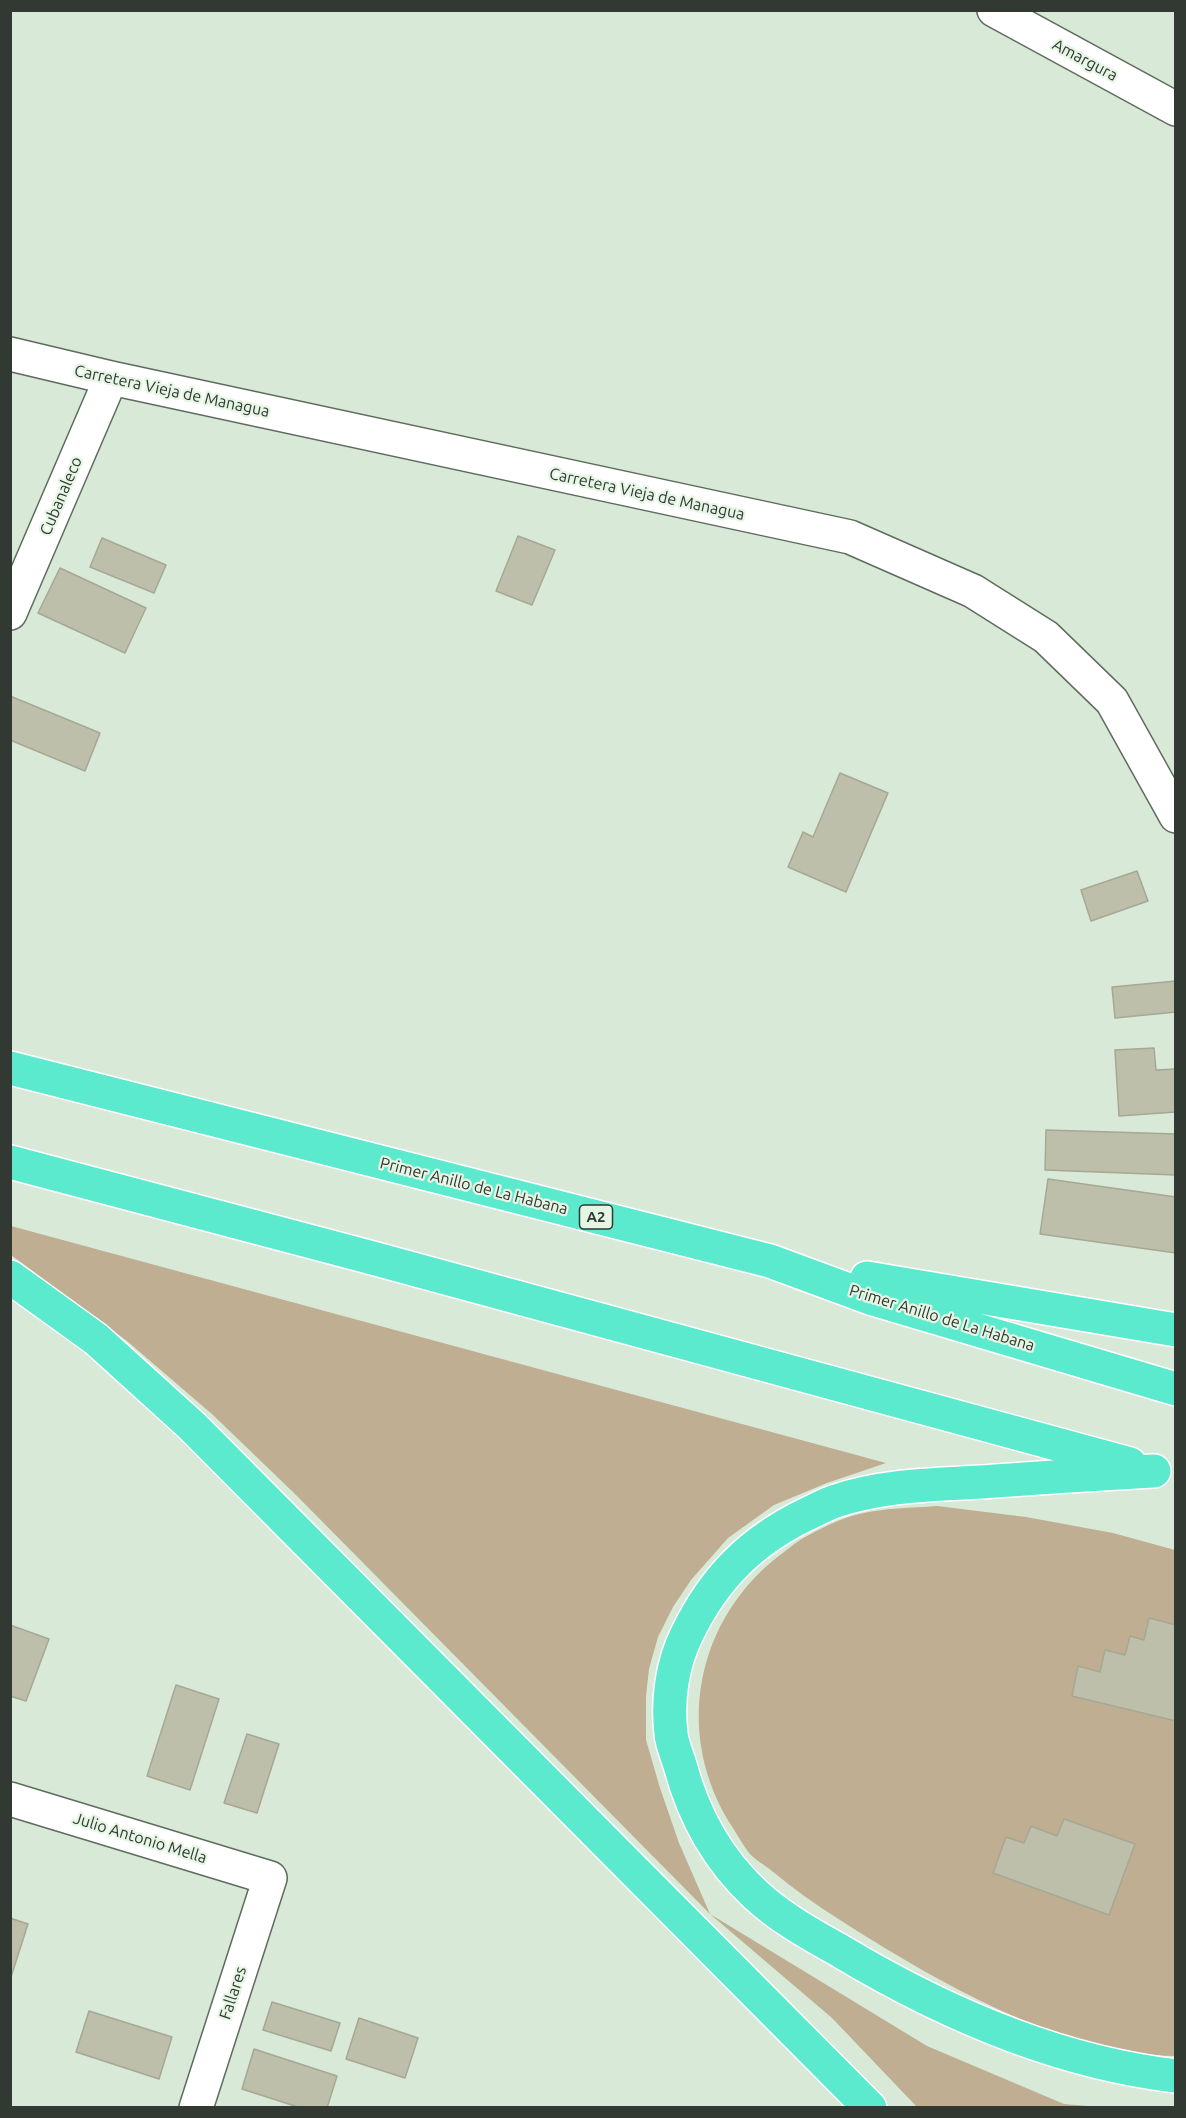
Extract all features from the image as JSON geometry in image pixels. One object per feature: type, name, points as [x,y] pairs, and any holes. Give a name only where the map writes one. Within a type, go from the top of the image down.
[{"type":"highway","name":"Primer Anillo de La Habana","points":[[10,1068],[770,1261],[873,1299],[1176,1389]]},
{"type":"highway","points":[[10,1162],[388,1262],[1165,1474]]},
{"type":"highway","points":[[770,1261],[1176,1330]]},
{"type":"highway","points":[[10,1277],[96,1339],[192,1426],[870,2108]]},
{"type":"highway","points":[[1165,1474],[886,1488],[834,1502],[788,1523],[750,1548],[718,1582],[693,1620],[678,1653],[671,1692],[671,1734],[684,1782],[699,1819],[725,1861],[755,1894],[784,1917],[873,1971],[999,2031],[1045,2047],[1138,2072],[1176,2076]]},
{"type":"street","name":"Amargura","points":[[994,10],[1176,109]]},
{"type":"street","name":"Carretera Vieja de Managua","points":[[10,354],[111,378],[850,537],[973,591],[1046,637],[1112,701],[1176,816]]},
{"type":"street","name":"Cubanaleco","points":[[10,613],[111,378]]},
{"type":"street","name":"Julio Antonio Mella","points":[[10,1799],[270,1878]]},
{"type":"street","name":"Fallares","points":[[196,2108],[270,1878]]},
{"type":"shaded area","points":[[11,1226],[886,1463],[827,1483],[774,1505],[728,1538],[691,1580],[673,1607],[658,1637],[649,1669],[646,1696],[646,1740],[679,1843],[710,1914],[296,1495],[213,1415],[127,1341],[11,1255]]},
{"type":"shaded area","points":[[937,1506],[1026,1517],[1113,1533],[1175,1550],[1175,2056],[1132,2052],[1088,2043],[1044,2028],[1000,2010],[916,1966],[822,1909],[754,1858],[733,1828],[714,1792],[703,1755],[699,1717],[702,1680],[713,1643],[730,1609],[754,1579],[784,1552],[820,1529],[840,1520],[878,1510]]},
{"type":"shaded area","points":[[710,1914],[927,2046],[1064,2104],[1100,2107],[917,2107],[832,2018]]},
{"type":"building","points":[[518,536],[555,550],[532,605],[496,591]]},
{"type":"building","points":[[102,538],[166,565],[154,593],[90,567]]},
{"type":"building","points":[[60,568],[146,608],[125,653],[38,613]]},
{"type":"building","points":[[10,696],[100,733],[85,771],[10,740]]},
{"type":"building","points":[[840,773],[888,793],[846,892],[788,867],[803,832],[813,837]]},
{"type":"building","points":[[1137,871],[1148,901],[1091,921],[1081,890]]},
{"type":"building","points":[[1176,981],[1176,1012],[1115,1018],[1112,987]]},
{"type":"building","points":[[1154,1048],[1156,1070],[1176,1069],[1176,1112],[1119,1116],[1115,1050]]},
{"type":"building","points":[[1046,1130],[1176,1134],[1176,1175],[1045,1170]]},
{"type":"building","points":[[1048,1179],[1176,1197],[1176,1253],[1040,1234]]},
{"type":"building","points":[[1149,1618],[1176,1625],[1176,1721],[1072,1696],[1078,1666],[1100,1672],[1105,1650],[1125,1655],[1130,1636],[1144,1640]]},
{"type":"building","points":[[10,1625],[49,1639],[26,1701],[10,1696]]},
{"type":"building","points":[[176,1685],[219,1699],[190,1790],[147,1776]]},
{"type":"building","points":[[247,1734],[279,1744],[257,1813],[224,1803]]},
{"type":"building","points":[[1064,1819],[1135,1844],[1109,1915],[993,1873],[1006,1837],[1024,1843],[1031,1826],[1057,1836]]},
{"type":"building","points":[[10,1918],[28,1924],[10,1980]]},
{"type":"building","points":[[272,2002],[340,2023],[331,2051],[263,2030]]},
{"type":"building","points":[[89,2011],[172,2037],[159,2079],[76,2052]]},
{"type":"building","points":[[359,2018],[418,2038],[405,2078],[346,2059]]},
{"type":"building","points":[[254,2049],[337,2076],[327,2108],[301,2108],[242,2089]]}]
